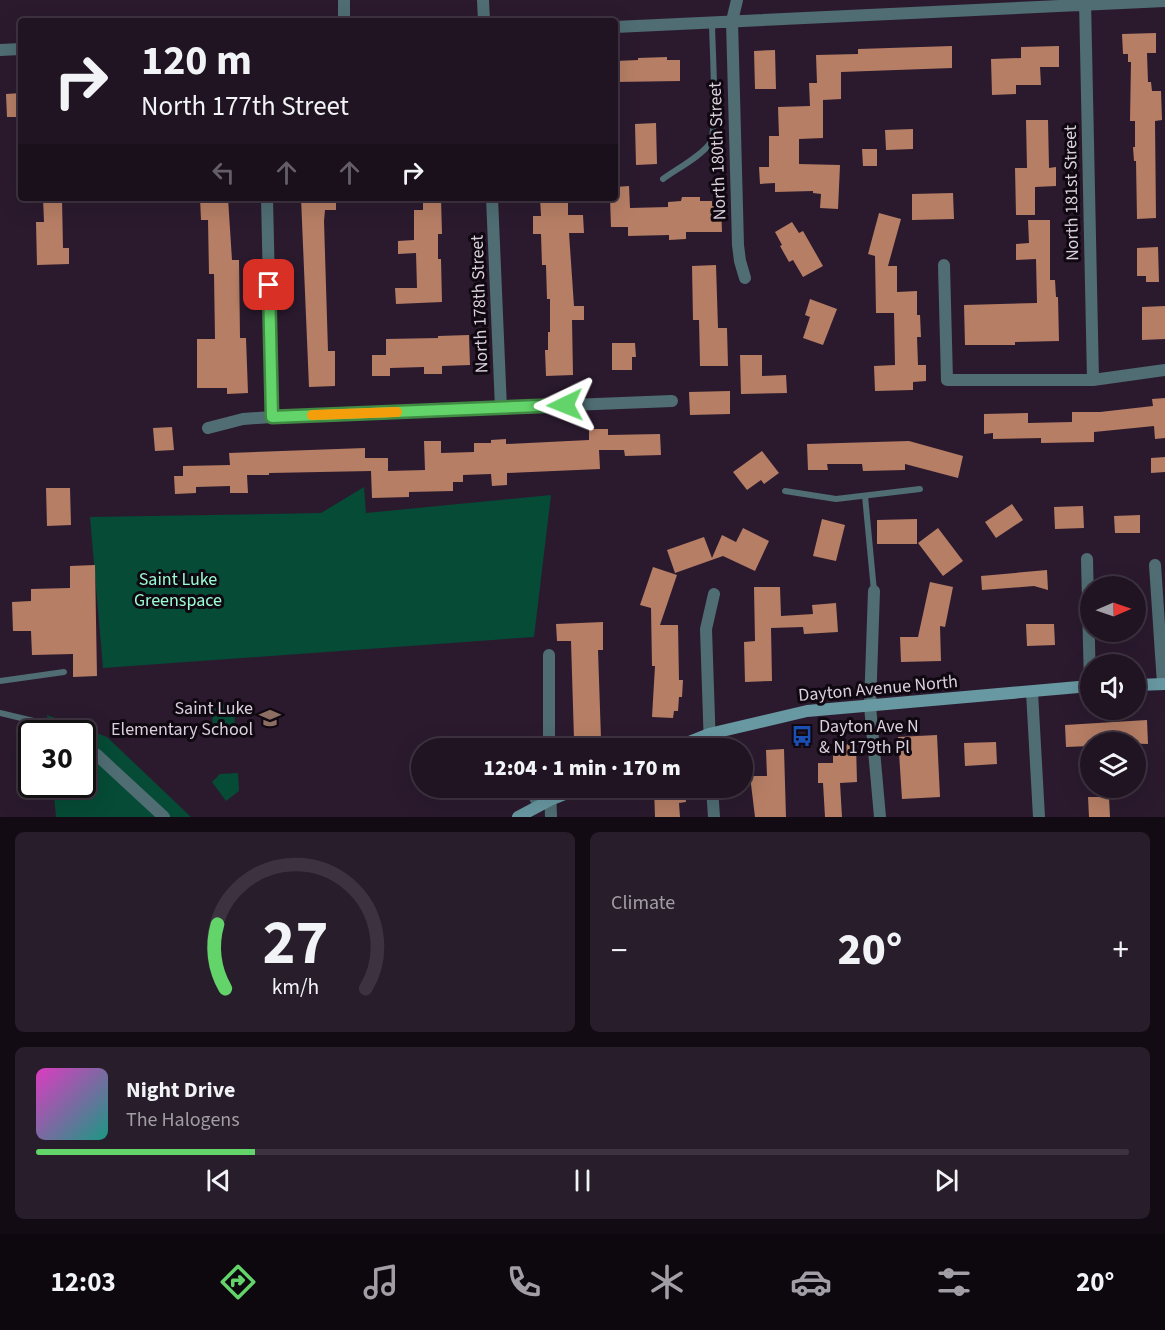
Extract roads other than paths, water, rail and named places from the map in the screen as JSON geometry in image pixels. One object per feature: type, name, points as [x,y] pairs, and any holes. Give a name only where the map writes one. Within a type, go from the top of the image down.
[{"type":"street","points":[[344,0],[344,18]]},
{"type":"street","points":[[483,0],[484,18]]},
{"type":"street","name":"North 180th Street","points":[[737,0],[732,21],[738,245],[745,278]]},
{"type":"street","points":[[618,27],[1165,1]]},
{"type":"street","name":"North 181st Street","points":[[1086,3],[1093,380]]},
{"type":"street","points":[[0,50],[18,49]]},
{"type":"street","points":[[267,201],[272,417]]},
{"type":"street","name":"North 178th Street","points":[[492,201],[501,408]]},
{"type":"street","points":[[944,265],[947,380],[1093,380],[1165,370]]},
{"type":"street","points":[[208,428],[243,419],[272,417],[672,401]]},
{"type":"street","points":[[1087,559],[1089,654]]},
{"type":"street","points":[[1146,685],[1164,684],[1155,565]]},
{"type":"street","points":[[874,591],[870,706],[880,817]]},
{"type":"street","points":[[709,738],[706,629],[714,594]]},
{"type":"street","points":[[549,655],[549,738]]},
{"type":"street","name":"Dayton Avenue North","points":[[699,738],[807,711],[1080,687]]},
{"type":"street","points":[[1032,692],[1039,817]]},
{"type":"street","points":[[96,754],[164,817]]},
{"type":"street","points":[[518,817],[537,807],[546,798]]},
{"type":"street","points":[[550,798],[551,817]]},
{"type":"street","points":[[713,798],[714,817]]},
{"type":"lane","points":[[663,179],[710,143],[714,124],[712,22]]},
{"type":"lane","points":[[785,491],[836,499],[920,489]]},
{"type":"lane","points":[[865,496],[874,591]]},
{"type":"lane","points":[[0,681],[64,672]]},
{"type":"lane","points":[[0,713],[29,720]]},
{"type":"lane","points":[[532,798],[537,807]]},
{"type":"place","name":"Saint Luke Elementary School","points":[[270,718]]},
{"type":"place","name":"Dayton Ave N & N 179th Pl","points":[[802,736]]},
{"type":"park label","name":"Saint Luke Greenspace","points":[[178,589]]}]
